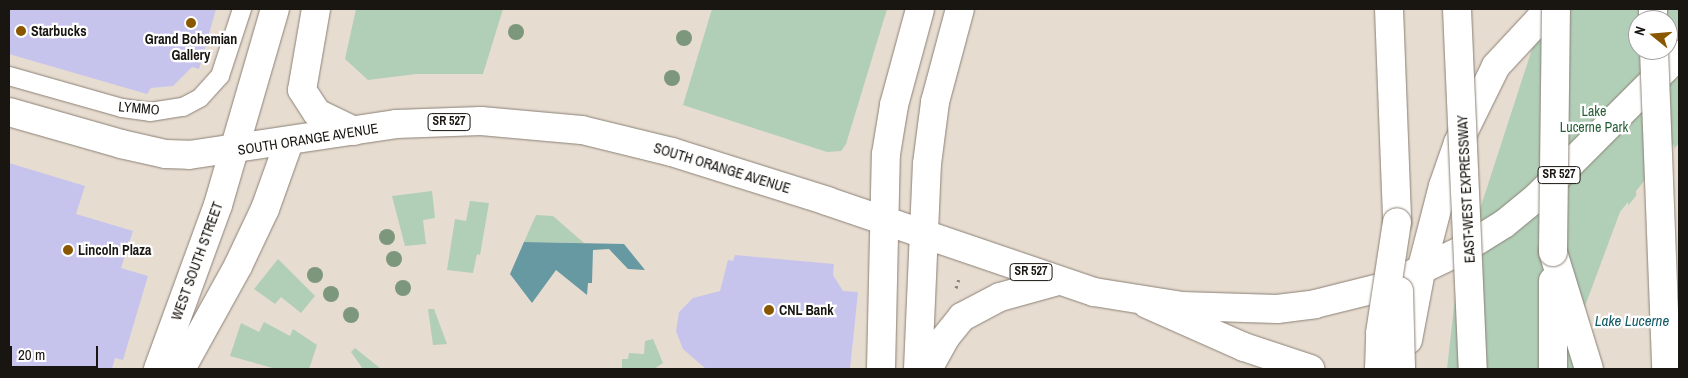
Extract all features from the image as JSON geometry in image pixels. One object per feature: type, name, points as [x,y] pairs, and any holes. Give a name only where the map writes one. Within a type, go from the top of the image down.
[{"type":"main road","name":"WEST SOUTH STREET","points":[[158,369],[218,205],[274,9]]},
{"type":"main road","points":[[316,9],[302,90],[317,113],[354,131]]},
{"type":"main road","points":[[881,369],[886,154],[894,105],[920,9]]},
{"type":"main road","points":[[918,369],[923,234],[936,102],[960,9]]},
{"type":"main road","points":[[1389,9],[1401,369]]},
{"type":"main road","name":"EAST-WEST EXPRESSWAY","points":[[1457,9],[1474,369]]},
{"type":"main road","points":[[1405,369],[1411,312],[1443,186],[1476,102],[1496,66],[1549,9]]},
{"type":"main road","points":[[1553,369],[1556,9]]},
{"type":"main road","name":"SOUTH ORANGE AVENUE","points":[[9,112],[165,154],[233,151],[396,124],[481,120],[582,130],[672,152],[884,220],[1058,281],[1141,302],[1278,309],[1347,297],[1387,286],[1421,271],[1504,224],[1537,197],[1679,55]]},
{"type":"main road","points":[[1654,60],[1666,369]]},
{"type":"main road","points":[[181,369],[238,266],[265,210],[289,142]]},
{"type":"main road","points":[[1379,369],[1380,333],[1397,222]]},
{"type":"main road","points":[[1553,252],[1589,369]]},
{"type":"main road","points":[[928,369],[945,338],[962,317],[1000,297],[1058,281]]},
{"type":"main road","points":[[1141,302],[1244,347],[1310,369]]},
{"type":"lane","name":"LYMMO","points":[[9,76],[122,108],[150,112],[183,107],[200,98],[220,76],[242,9]]},
{"type":"green space","points":[[356,9],[503,9],[483,74],[416,74],[368,80],[345,59]]},
{"type":"green space","points":[[712,9],[887,9],[846,144],[841,151],[827,152],[683,105]]},
{"type":"green space","name":"Lake Lucerne Park","points":[[1545,9],[1679,9],[1679,143],[1622,213],[1577,369],[1447,369],[1457,280]]},
{"type":"green space","points":[[432,191],[435,218],[423,220],[426,244],[405,246],[392,196]]},
{"type":"green space","points":[[470,201],[489,203],[480,255],[477,254],[473,273],[447,270],[455,219],[466,221]]},
{"type":"green space","points":[[536,215],[553,216],[584,243],[524,242]]},
{"type":"green space","points":[[278,259],[315,296],[301,313],[281,297],[275,304],[254,289]]},
{"type":"green space","points":[[428,309],[434,309],[447,344],[433,345]]},
{"type":"green space","points":[[264,322],[290,336],[293,329],[317,345],[309,369],[276,369],[230,356],[241,323],[259,332]]},
{"type":"green space","points":[[653,339],[663,363],[654,369],[622,369],[622,359],[628,359],[629,353],[644,354],[645,341]]},
{"type":"green space","points":[[355,348],[381,369],[363,369],[351,352]]},
{"type":"water","points":[[524,242],[624,244],[645,270],[628,269],[609,249],[593,250],[592,283],[588,283],[587,295],[556,270],[532,303],[510,274]]},
{"type":"pier","points":[[1674,144],[1679,209],[1679,369],[1649,369],[1636,191]]},
{"type":"pier","points":[[1628,202],[1637,369],[1575,369],[1575,333],[1620,212]]},
{"type":"building","points":[[9,9],[216,9],[199,69],[192,67],[173,86],[151,88],[147,94],[9,54]]},
{"type":"building","name":"Lincoln Plaza","points":[[9,163],[85,186],[76,214],[133,231],[121,268],[148,276],[123,360],[115,358],[112,369],[9,369]]},
{"type":"building","name":"CNL Bank","points":[[735,255],[834,264],[833,275],[843,291],[858,292],[850,369],[706,369],[683,349],[676,331],[679,312],[693,298],[720,291],[728,260],[733,261]]},
{"type":"place","name":"Grand Bohemian Gallery","points":[[191,23]]},
{"type":"place","name":"Starbucks","points":[[21,31]]},
{"type":"place","name":"Lincoln Plaza","points":[[68,250]]},
{"type":"place","name":"CNL Bank","points":[[769,310]]},
{"type":"water label","name":"Lake Lucerne","points":[[1632,321]]}]
